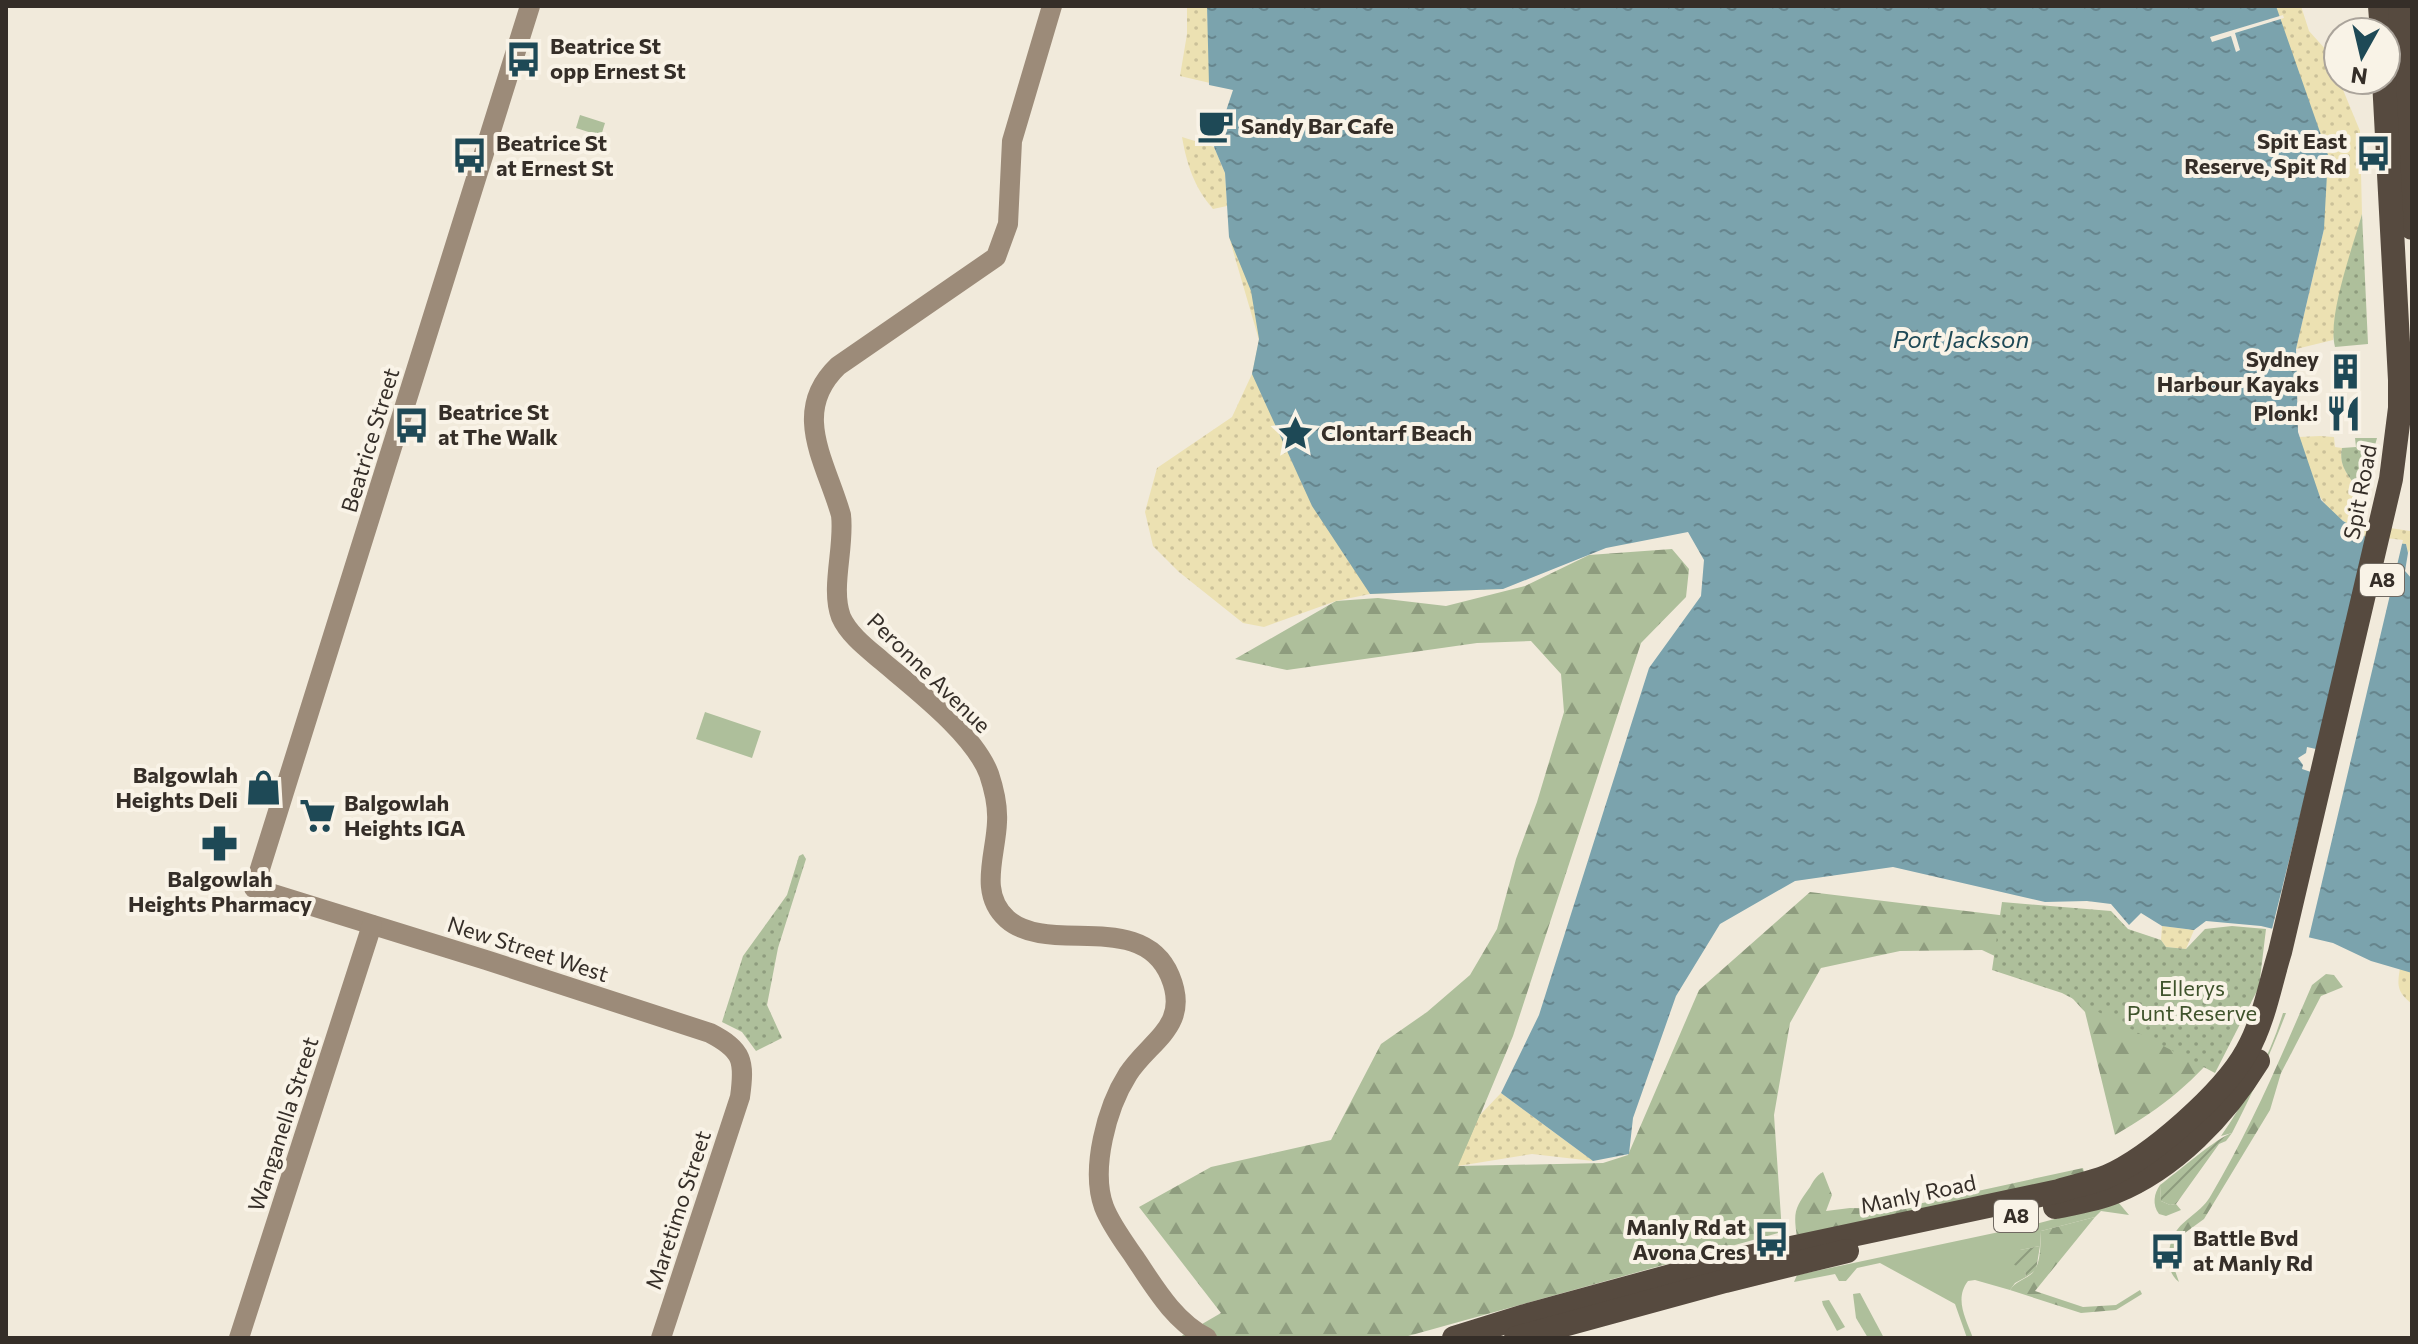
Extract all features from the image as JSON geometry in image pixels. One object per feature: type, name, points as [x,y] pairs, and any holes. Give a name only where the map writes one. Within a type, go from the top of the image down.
[{"type":"highway","points":[[2400,6],[2412,228]]},
{"type":"highway","name":"Spit Road","points":[[2385,96],[2400,394],[2390,520]]},
{"type":"highway","name":"Spit Road","points":[[2230,1103],[2260,1058],[2272,1029],[2338,701],[2412,450]]},
{"type":"highway","name":"Manly Road","points":[[1516,1338],[1794,1255],[2059,1191],[2106,1176],[2175,1129],[2231,1074],[2247,1051],[2286,953]]},
{"type":"highway","name":"Manly Road","points":[[1454,1338],[1711,1265],[1794,1255],[2113,1193],[2165,1163],[2230,1103]]},
{"type":"street","name":"Beatrice Street","points":[[254,888],[530,6]]},
{"type":"street","name":"Peronne Avenue","points":[[1052,6],[1012,141],[1008,224],[996,257],[838,366],[818,392],[812,421],[841,515],[838,591],[841,617],[857,638],[929,700],[976,751],[988,772],[997,820],[990,884],[1000,910],[1019,927],[1031,931],[1102,936],[1137,944],[1151,953],[1171,978],[1174,1009],[1166,1032],[1124,1082],[1104,1139],[1099,1181],[1104,1208],[1143,1270],[1179,1318],[1207,1338]]},
{"type":"street","name":"New Street West","points":[[254,888],[710,1033],[737,1051],[744,1069],[740,1097]]},
{"type":"street","name":"Wanganella Street","points":[[239,1338],[372,925]]},
{"type":"street","name":"Maretimo Street","points":[[661,1338],[740,1097]]},
{"type":"green space","points":[[580,115],[605,123],[601,136],[576,128]]},
{"type":"green space","points":[[2362,214],[2368,344],[2335,347],[2333,334],[2338,300]]},
{"type":"green space","points":[[2355,438],[2377,438],[2362,493],[2346,472],[2341,455],[2342,448],[2356,447]]},
{"type":"green space","points":[[1672,549],[1689,569],[1686,597],[1641,643],[1513,1036],[1459,1166],[1603,1163],[1628,1155],[1699,990],[1810,892],[2064,923],[2230,1037],[2178,1092],[2115,1135],[2085,1012],[2063,988],[1982,950],[1900,951],[1821,968],[1790,1023],[1774,1115],[1782,1232],[1401,1338],[1178,1338],[1221,1313],[1139,1207],[1211,1167],[1331,1140],[1381,1044],[1427,1012],[1470,975],[1497,929],[1516,859],[1564,712],[1561,674],[1531,641],[1477,643],[1287,670],[1235,659],[1336,601],[1378,598],[1446,606],[1525,586],[1589,555]]},
{"type":"green space","points":[[705,712],[761,731],[752,758],[696,739]]},
{"type":"green space","points":[[803,854],[806,859],[778,948],[767,1005],[782,1038],[756,1051],[742,1032],[722,1022],[743,956],[787,895],[799,856]]},
{"type":"green space","name":"Ellerys Punt Reserve","points":[[2002,902],[2111,911],[2128,929],[2161,940],[2166,947],[2186,949],[2205,929],[2232,926],[2266,929],[2259,987],[2215,1073],[2062,993],[1992,970]]},
{"type":"green space","points":[[2326,974],[2334,975],[2343,987],[2321,996],[2281,1073],[2270,1110],[2204,1219],[2182,1235],[2172,1262],[2179,1282],[2169,1264],[2174,1235],[2210,1197],[2252,1118],[2312,985]]},
{"type":"green space","points":[[2283,1013],[2286,1013],[2274,1044],[2232,1133],[2221,1136],[2257,1077]]},
{"type":"green space","points":[[2232,1133],[2219,1144],[2176,1204],[2161,1201],[2160,1185],[2207,1148]]},
{"type":"green space","points":[[2083,1168],[2085,1177],[1797,1237],[1795,1215],[1798,1205],[1815,1178],[1823,1172],[1832,1195],[1826,1211],[1895,1209]]},
{"type":"green space","points":[[2160,1185],[2161,1201],[2176,1204],[2181,1210],[2166,1216],[2159,1214],[2155,1199]]},
{"type":"green space","points":[[2118,1202],[2129,1215],[2101,1211],[2095,1217],[2041,1231],[2040,1246],[2020,1250],[2026,1277],[2010,1290],[1975,1280],[1968,1281],[1962,1302],[1973,1338],[1967,1338],[1955,1304],[1880,1263],[1857,1268],[1846,1281],[1839,1281],[1835,1274],[1794,1282],[1797,1275],[2032,1225]]},
{"type":"green space","points":[[2095,1217],[2035,1291],[2083,1307],[2116,1305],[2140,1290],[2142,1294],[2116,1310],[2081,1313],[2010,1290],[2037,1267],[2041,1231]]},
{"type":"green space","points":[[2040,1246],[2036,1270],[2026,1277],[2025,1272],[2012,1263],[2020,1250]]},
{"type":"green space","points":[[1860,1293],[1884,1338],[1868,1338],[1856,1318],[1853,1294]]},
{"type":"green space","points":[[1829,1300],[1845,1327],[1837,1331],[1822,1301]]},
{"type":"sand","points":[[1187,6],[1207,6],[1210,83],[1180,76],[1187,34]]},
{"type":"sand","points":[[2276,6],[2301,6],[2309,31],[2322,45],[2322,96],[2346,96],[2360,131],[2362,214],[2339,298],[2333,340],[2296,349],[2324,229]]},
{"type":"sand","points":[[1182,137],[1214,147],[1225,173],[1227,206],[1213,209],[1201,192],[1189,166]]},
{"type":"sand","name":"Clontarf Beach","points":[[1229,237],[1503,589],[1370,594],[1336,601],[1264,627],[1243,623],[1179,572],[1153,546],[1145,512],[1157,468],[1232,417],[1252,374],[1259,340]]},
{"type":"sand","points":[[2299,437],[2334,437],[2335,447],[2342,448],[2343,467],[2362,493],[2359,503],[2362,519],[2370,525],[2410,531],[2412,547],[2408,553],[2406,544],[2367,540],[2325,504],[2309,472]]},
{"type":"sand","points":[[2162,926],[2194,930],[2186,949],[2166,947],[2161,940]]},
{"type":"sand","points":[[2400,968],[2412,973],[2412,1004],[2399,988]]},
{"type":"sand","points":[[1501,1093],[1593,1161],[1532,1154],[1458,1166],[1480,1115]]},
{"type":"water","name":"Port Jackson","points":[[1207,6],[2276,6],[2328,155],[2324,229],[2296,349],[2298,432],[2321,500],[2343,521],[2362,532],[2367,540],[2406,544],[2405,571],[2412,579],[2412,973],[2371,961],[2333,943],[2261,926],[2206,921],[2194,930],[2162,926],[2141,913],[2129,925],[2111,904],[2045,902],[1893,867],[1795,881],[1720,924],[1676,996],[1633,1118],[1629,1154],[1593,1161],[1501,1093],[1539,1015],[1649,668],[1701,596],[1704,560],[1688,532],[1606,548],[1503,589],[1370,594],[1312,506],[1252,374],[1259,339],[1251,291],[1229,237],[1225,173],[1214,147],[1233,90],[1209,85]]},
{"type":"pier","points":[[2283,15],[2284,18],[2235,33],[2240,50],[2236,52],[2231,36],[2212,42],[2210,37]]},
{"type":"pier","points":[[2370,536],[2403,540],[2308,941],[2271,933],[2311,772],[2302,769],[2298,758],[2306,753],[2307,747],[2316,749]]},
{"type":"place","name":"Beatrice St opp Ernest St","points":[[524,59]]},
{"type":"place","name":"Sandy Bar Cafe","points":[[1215,126]]},
{"type":"place","name":"Spit East Reserve, Spit Rd","points":[[2373,154]]},
{"type":"place","name":"Beatrice St at Ernest St","points":[[470,156]]},
{"type":"place","name":"Sydney Harbour Kayaks","points":[[2345,372]]},
{"type":"place","name":"Plonk!","points":[[2344,413]]},
{"type":"place","name":"Beatrice St at The Walk","points":[[412,425]]},
{"type":"place","name":"Clontarf Beach","points":[[1295,433]]},
{"type":"place","name":"Balgowlah Heights Deli","points":[[264,788]]},
{"type":"place","name":"Balgowlah Heights IGA","points":[[318,816]]},
{"type":"place","name":"Balgowlah Heights Pharmacy","points":[[220,843]]},
{"type":"place","name":"Manly Rd at Avona Cres","points":[[1772,1240]]},
{"type":"place","name":"Battle Bvd at Manly Rd","points":[[2167,1251]]}]
